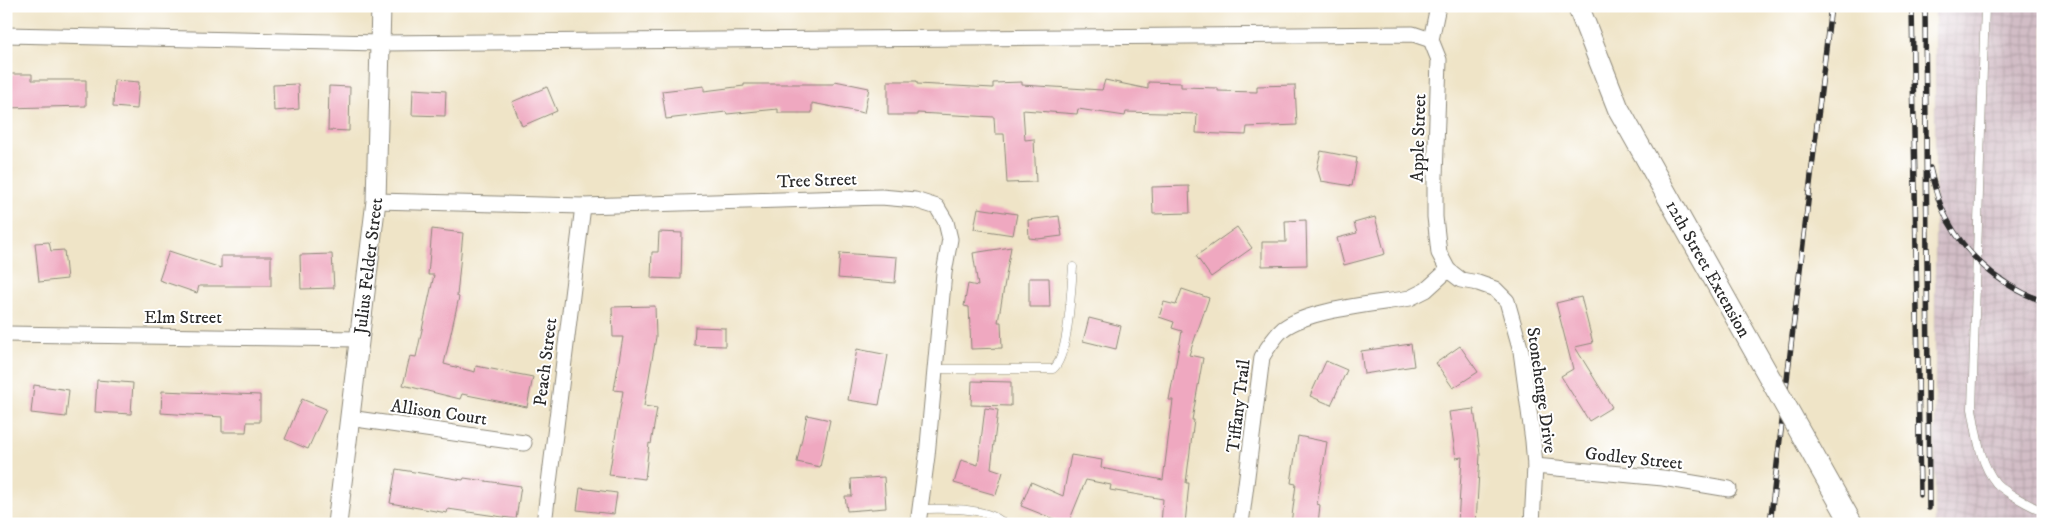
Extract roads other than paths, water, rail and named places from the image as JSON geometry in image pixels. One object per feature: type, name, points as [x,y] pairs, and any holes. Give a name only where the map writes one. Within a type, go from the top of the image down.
[{"type":"main road","name":"12th Street Extension","points":[[1578,6],[1618,108],[1852,524]]},
{"type":"street","name":"Julius Felder Street","points":[[337,524],[376,201],[381,6]]},
{"type":"street","points":[[6,35],[380,43],[1413,34],[1431,40],[1438,6]]},
{"type":"street","name":"Apple Street","points":[[1431,40],[1439,60],[1435,217],[1439,254],[1448,270]]},
{"type":"street","name":"Tree Street","points":[[376,201],[584,206],[881,197],[915,200],[937,207],[946,222],[950,239],[944,273],[919,516]]},
{"type":"street","name":"Peach Street","points":[[544,524],[584,206]]},
{"type":"street","name":"Stonehenge Drive","points":[[1448,270],[1461,280],[1495,289],[1507,301],[1521,351],[1534,466],[1532,524]]},
{"type":"street","name":"Tiffany Trail","points":[[1241,524],[1262,357],[1271,342],[1283,329],[1301,318],[1410,298],[1426,290],[1448,270]]},
{"type":"street","name":"Elm Street","points":[[6,334],[359,338]]},
{"type":"street","name":"Allison Court","points":[[349,418],[524,443]]},
{"type":"street","name":"Godley Street","points":[[1534,466],[1663,478],[1729,489]]},
{"type":"lane","points":[[1985,6],[1972,409],[1980,452],[1996,484],[2033,507],[2043,511]]},
{"type":"lane","points":[[935,369],[1053,369],[1057,366],[1066,340],[1074,267]]},
{"type":"lane","points":[[919,516],[953,509],[985,513],[1000,519],[1004,524]]},
{"type":"railway","points":[[1770,524],[1831,6]]},
{"type":"railway","points":[[1912,6],[1920,495]]},
{"type":"railway","points":[[1925,6],[1929,508]]},
{"type":"railway","points":[[1930,168],[1941,206],[1958,237],[1969,251],[1996,276],[2026,294],[2043,301]]}]
